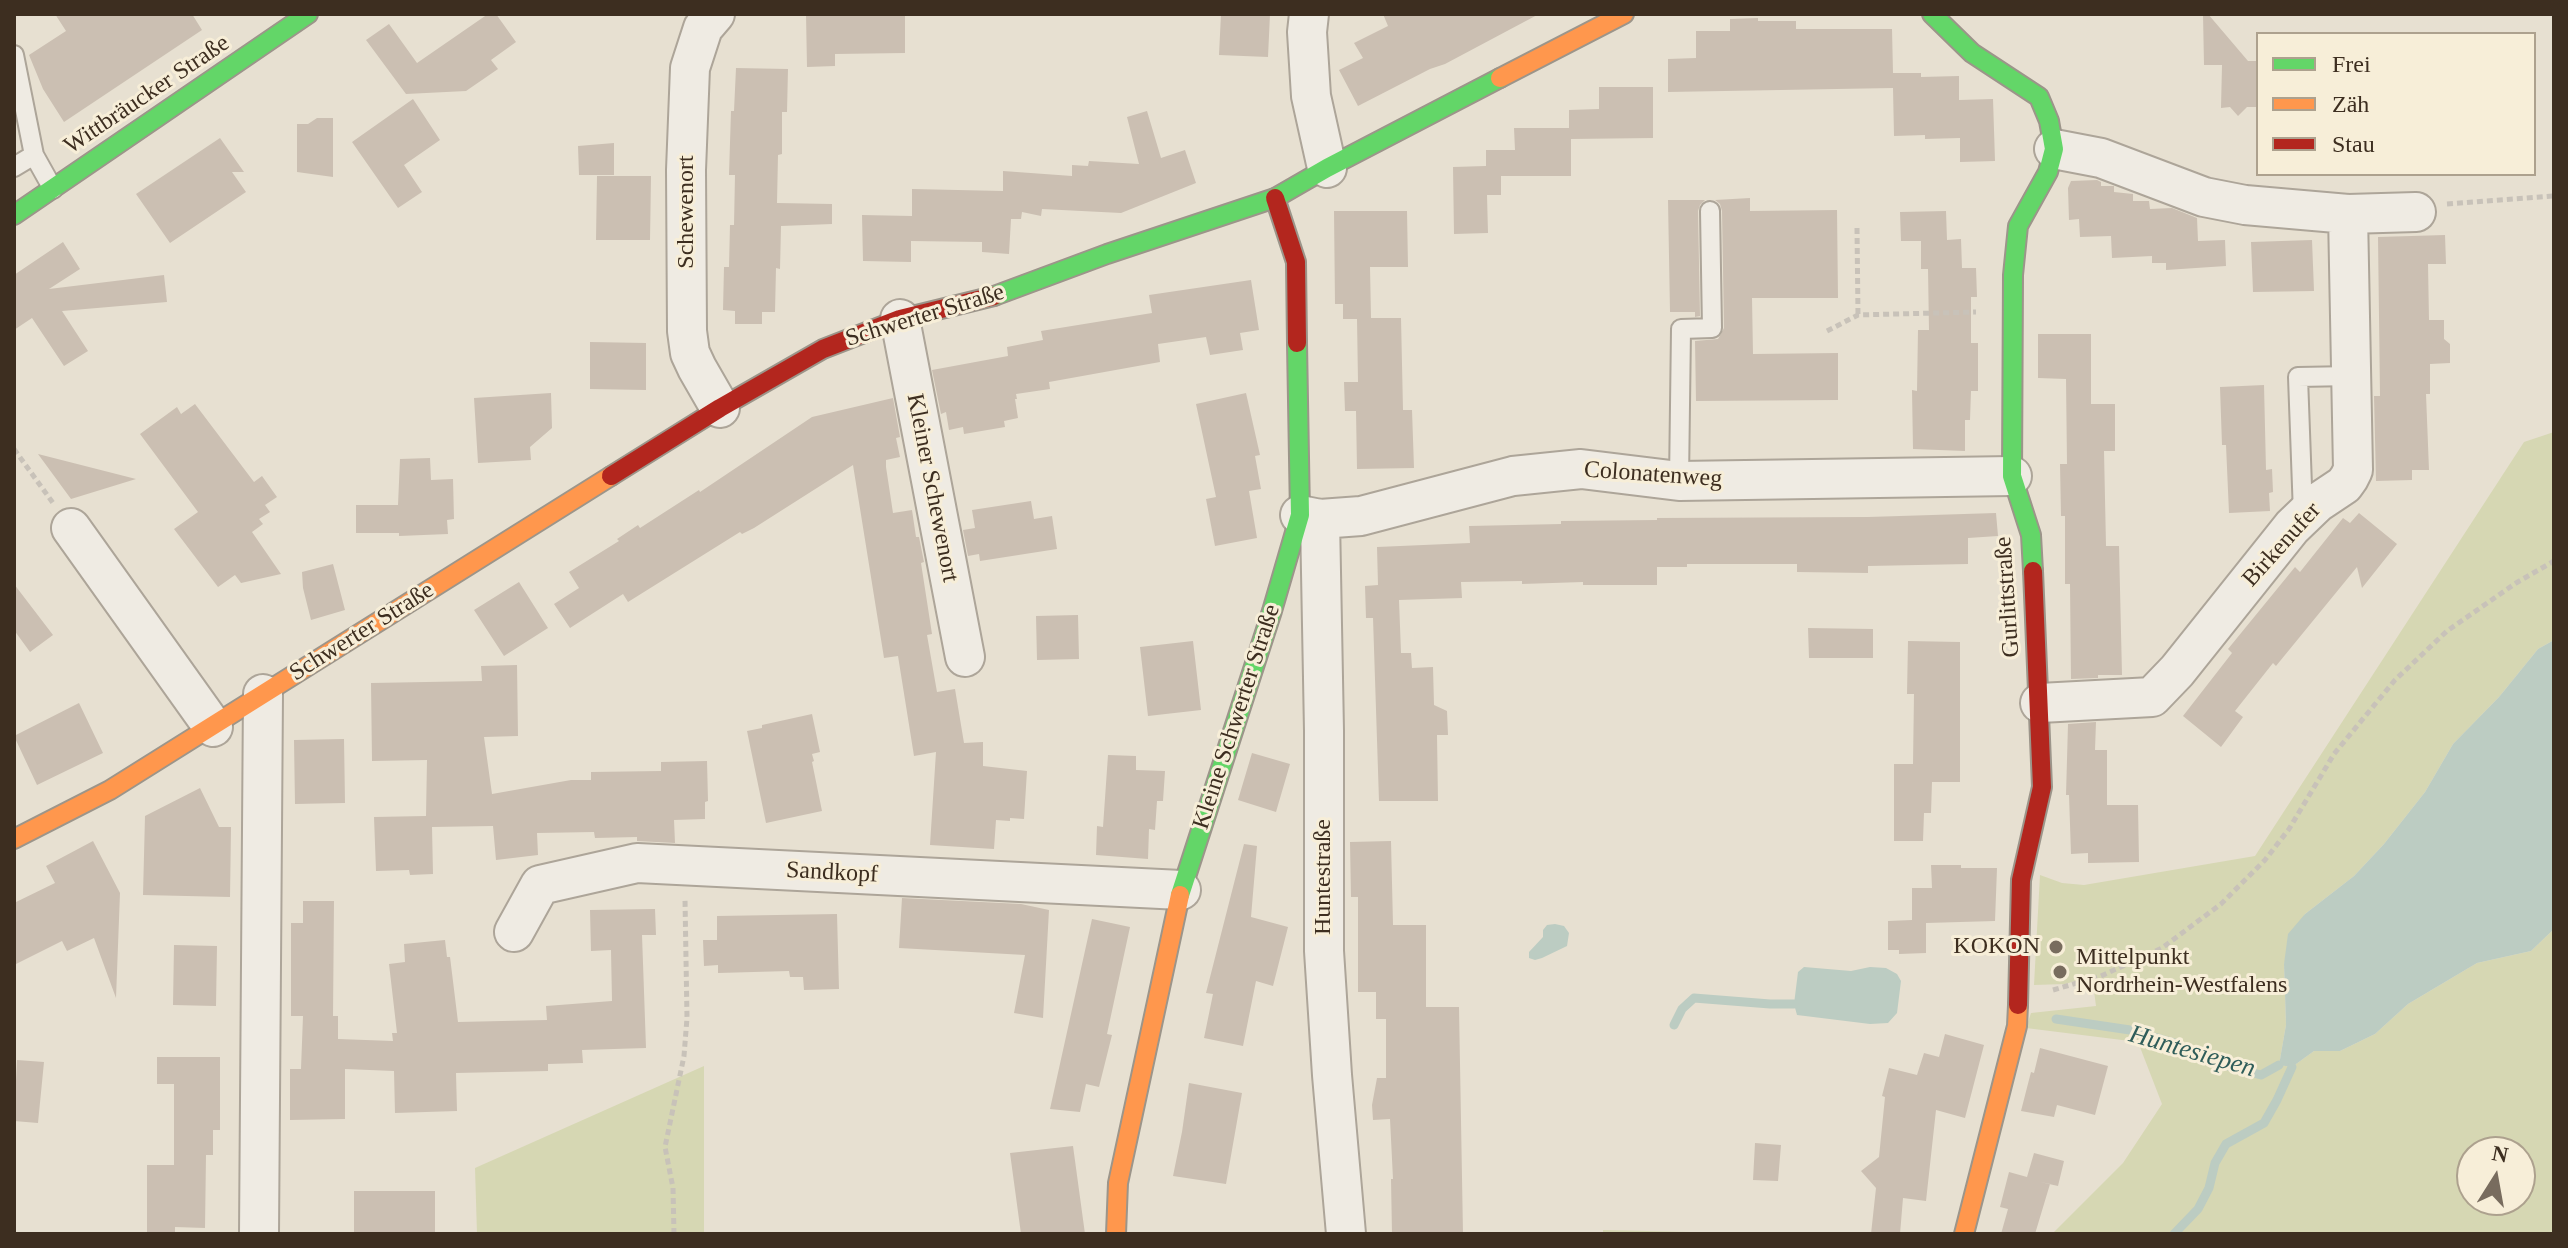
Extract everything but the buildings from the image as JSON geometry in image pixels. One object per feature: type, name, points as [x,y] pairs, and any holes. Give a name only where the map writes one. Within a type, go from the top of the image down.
[{"type":"street","name":"Wittbräucker Straße","points":[[14,215],[308,14]]},
{"type":"street","name":"Schewenort","points":[[715,14],[703,28],[690,68],[686,170],[687,331],[693,360],[720,408]]},
{"type":"street","points":[[1309,14],[1307,32],[1311,96],[1327,168]]},
{"type":"street","name":"Schwerter Straße","points":[[14,839],[110,790],[720,408],[823,349],[900,319],[993,296],[1275,198],[1624,14]]},
{"type":"street","points":[[1932,14],[1972,53],[2039,97],[2049,121],[2054,149],[2101,158],[2204,197],[2245,205],[2348,214],[2416,212]]},
{"type":"street","name":"Gurlittstraße","points":[[1964,1234],[2017,1026],[2021,880],[2042,787],[2031,535],[2012,476],[2013,311],[2018,226],[2048,172],[2054,149]]},
{"type":"street","name":"Kleine Schwerter Straße","points":[[1116,1234],[1118,1183],[1181,890],[1272,611],[1310,517],[1296,262],[1275,198]]},
{"type":"street","name":"Birkenufer","points":[[2040,703],[2152,697],[2177,671],[2303,516],[2344,485],[2353,470],[2348,214]]},
{"type":"street","name":"Kleiner Schewenort","points":[[900,319],[965,657]]},
{"type":"street","name":"Colonatenweg","points":[[1310,517],[1361,516],[1513,476],[1581,469],[1679,481],[2012,476]]},
{"type":"street","name":"Huntestraße","points":[[1310,517],[1324,731],[1324,951],[1346,1234]]},
{"type":"street","points":[[71,528],[213,727]]},
{"type":"street","name":"Schwerter Straße","points":[[259,1234],[263,694]]},
{"type":"street","name":"Sandkopf","points":[[514,932],[540,885],[637,863],[1181,890]]},
{"type":"lane","points":[[14,55],[34,155],[53,189]]},
{"type":"lane","points":[[14,167],[34,155]]},
{"type":"lane","points":[[1679,481],[1681,329],[1712,328],[1710,211]]},
{"type":"lane","points":[[2303,516],[2298,377],[2351,376]]},
{"type":"path","points":[[2416,212],[2428,205],[2554,196]]},
{"type":"path","points":[[1857,228],[1858,315]]},
{"type":"path","points":[[1827,331],[1858,315],[2013,311]]},
{"type":"path","points":[[14,449],[71,528]]},
{"type":"path","points":[[2019,997],[2069,986],[2111,972],[2162,948],[2221,904],[2246,882],[2273,850],[2334,754],[2395,680],[2447,631],[2554,561]]},
{"type":"path","points":[[674,1234],[673,1188],[665,1147],[684,1056],[687,1018],[684,866]]},
{"type":"green space","points":[[2554,432],[2554,640],[2538,649],[2499,697],[2453,744],[2425,792],[2384,844],[2354,876],[2305,914],[2284,964],[2286,1025],[2279,1065],[2292,1067],[2314,1051],[2340,1051],[2375,1034],[2408,1004],[2477,963],[2531,951],[2554,929],[2554,1234],[2052,1234],[2123,1163],[2162,1104],[2138,1042],[2026,1028],[2031,1013],[2096,1006],[2092,976],[2065,984],[2034,985],[2040,875],[2062,883],[2084,885],[2255,856],[2524,442]]},
{"type":"green space","points":[[704,1066],[704,1234],[477,1234],[475,1168]]},
{"type":"green space","points":[[1603,1230],[1691,1232],[1691,1234],[1603,1234]]},
{"type":"shaded area","points":[[2554,640],[2554,929],[2531,951],[2477,963],[2408,1004],[2375,1034],[2340,1051],[2314,1051],[2292,1067],[2279,1065],[2286,1025],[2284,964],[2288,934],[2305,914],[2354,876],[2384,844],[2425,792],[2453,744],[2499,697],[2538,649]]},
{"type":"shaded area","points":[[1547,925],[1564,926],[1569,933],[1567,946],[1542,958],[1529,958],[1529,952],[1543,937],[1543,930]]},
{"type":"shaded area","points":[[1804,967],[1851,971],[1886,968],[1897,974],[1901,981],[1897,1013],[1888,1023],[1870,1024],[1797,1015],[1794,1004],[1798,972]]},
{"type":"waterway","name":"Huntesiepen","points":[[1674,1025],[1682,1009],[1694,998],[1794,1004]]},
{"type":"waterway","name":"Huntesiepen","points":[[2056,1019],[2130,1030],[2178,1044],[2191,1056],[2261,1075],[2279,1065]]},
{"type":"waterway","points":[[2174,1234],[2198,1209],[2209,1188],[2215,1163],[2226,1144],[2264,1123],[2292,1067]]},
{"type":"traffic: fast","points":[[14,215],[308,14]]},
{"type":"traffic: fast","points":[[1932,14],[1972,53],[2039,97],[2049,121],[2054,149],[2048,172],[2018,226],[2013,275],[2012,476],[2031,535],[2033,571]]},
{"type":"traffic: fast","points":[[994,296],[1107,254],[1275,198],[1500,78]]},
{"type":"traffic: fast","points":[[1180,895],[1300,515],[1297,343]]},
{"type":"traffic: slow","points":[[1500,78],[1624,14]]},
{"type":"traffic: slow","points":[[14,839],[110,790],[611,476]]},
{"type":"traffic: slow","points":[[1116,1234],[1118,1183],[1180,895]]},
{"type":"traffic: slow","points":[[1964,1234],[2017,1026],[2018,1005]]},
{"type":"traffic: jam","points":[[1275,198],[1296,262],[1297,343]]},
{"type":"traffic: jam","points":[[611,476],[823,349],[900,319],[994,296]]},
{"type":"traffic: jam","points":[[2018,1005],[2021,880],[2042,787],[2033,571]]},
{"type":"place","name":"KOKON","points":[[2056,947]]},
{"type":"place","name":"Mittelpunkt Nordrhein-Westfalens","points":[[2060,972]]}]
